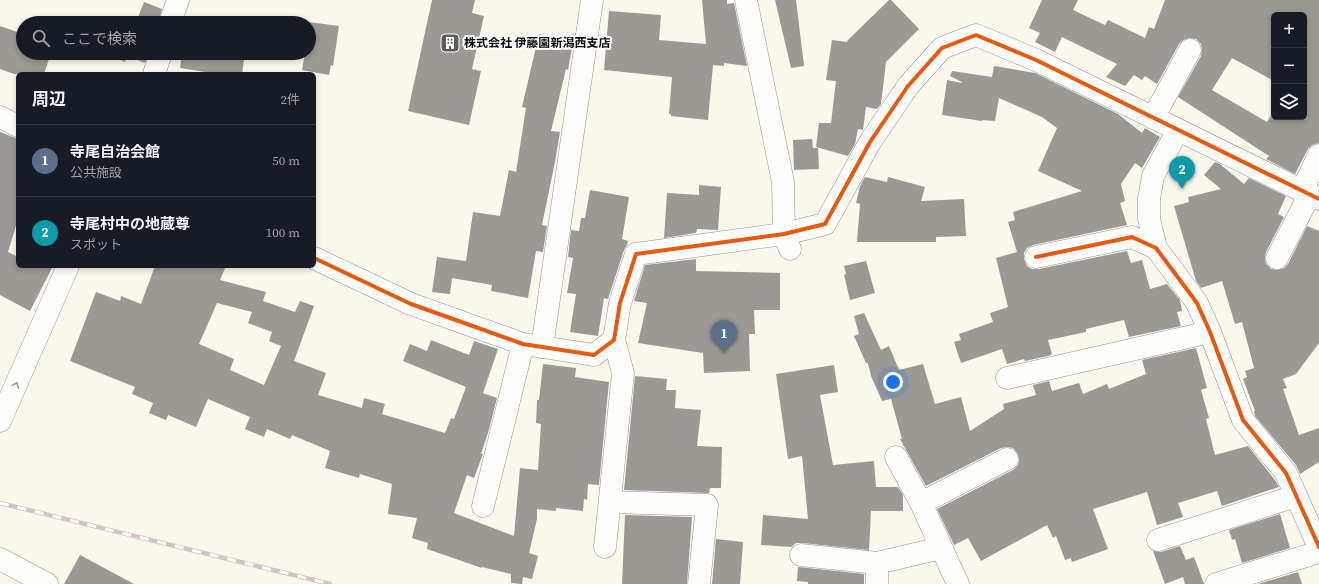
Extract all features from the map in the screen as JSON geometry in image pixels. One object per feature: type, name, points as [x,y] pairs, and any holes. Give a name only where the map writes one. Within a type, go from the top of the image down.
[{"type":"street","points":[[172,16],[178,0]]},
{"type":"street","points":[[483,506],[532,345],[592,0]]},
{"type":"street","points":[[746,0],[783,182],[787,242]]},
{"type":"street","points":[[605,546],[623,374],[614,340],[620,303],[636,254],[787,242],[825,224],[870,142],[908,86],[942,48],[976,35],[1036,60],[1310,195]]},
{"type":"street","points":[[1153,118],[1190,50]]},
{"type":"street","points":[[155,72],[158,60]]},
{"type":"street","points":[[0,117],[16,125]]},
{"type":"street","points":[[1178,130],[1153,176],[1149,198],[1149,219],[1156,248],[1197,303],[1210,332],[1243,420],[1286,473],[1319,547]]},
{"type":"street","points":[[1277,258],[1310,195],[1319,155]]},
{"type":"street","points":[[1036,256],[1132,237],[1156,248]]},
{"type":"street","points":[[316,259],[411,304],[532,345],[594,355],[614,340]]},
{"type":"street","points":[[0,421],[67,268]]},
{"type":"street","points":[[1007,378],[1210,332]]},
{"type":"street","points":[[896,456],[921,503],[958,584]]},
{"type":"street","points":[[921,503],[1007,459]]},
{"type":"street","points":[[1158,540],[1296,496]]},
{"type":"street","points":[[610,502],[707,505],[698,584]]},
{"type":"street","points":[[801,555],[877,563],[941,548]]},
{"type":"street","points":[[1216,584],[1319,552]]},
{"type":"street","points":[[0,559],[47,584]]},
{"type":"street","points":[[877,563],[877,584]]},
{"type":"building","name":"株式会社 伊藤園新潟西支店","points":[[432,0],[475,0],[472,13],[484,16],[472,69],[481,71],[469,125],[408,111]]},
{"type":"building","points":[[702,0],[727,0],[727,4],[734,3],[747,66],[724,63],[724,66],[713,65],[708,120],[671,116],[671,114],[669,114],[672,77],[604,70],[609,11],[661,15],[659,40],[706,44]]},
{"type":"building","points":[[775,0],[796,0],[804,66],[791,68]]},
{"type":"building","points":[[889,0],[891,0],[919,29],[886,62],[881,104],[877,109],[866,107],[863,130],[858,129],[855,144],[848,156],[816,147],[819,123],[831,123],[836,81],[826,80],[832,40],[847,42]]},
{"type":"building","points":[[1042,0],[1078,0],[1073,10],[1105,25],[1108,20],[1145,38],[1149,27],[1154,29],[1165,0],[1319,0],[1319,143],[1312,145],[1308,149],[1295,174],[1266,159],[1269,156],[1178,97],[1201,56],[1201,44],[1196,39],[1189,38],[1183,40],[1179,44],[1157,84],[1145,76],[1142,80],[1134,75],[1125,86],[1106,77],[1117,64],[1062,37],[1055,52],[1035,42],[1040,33],[1029,28]]},
{"type":"building","points":[[144,2],[162,9],[160,16],[139,16]]},
{"type":"building","points":[[316,23],[339,26],[333,66],[331,65],[329,75],[302,70],[304,60],[316,60]]},
{"type":"building","points":[[0,26],[16,32],[16,60],[49,60],[45,72],[16,72],[16,74],[14,74],[0,69]]},
{"type":"building","points":[[539,34],[573,43],[568,70],[566,69],[551,131],[560,132],[542,225],[547,226],[543,252],[536,251],[528,298],[491,291],[492,285],[452,278],[450,294],[432,292],[437,257],[466,261],[473,212],[500,216],[509,170],[516,172],[526,108],[522,107]]},
{"type":"building","points":[[137,60],[146,60],[145,63]]},
{"type":"building","points":[[181,60],[244,60],[242,72],[205,72],[180,68]]},
{"type":"building","points":[[994,66],[1035,73],[1118,114],[1142,133],[1145,128],[1160,137],[1142,168],[1135,163],[1121,184],[1125,201],[1120,203],[1127,225],[1033,245],[1027,248],[1024,253],[1024,259],[1027,266],[1032,269],[1039,269],[1127,251],[1131,263],[1142,260],[1150,289],[1167,284],[1180,300],[1182,311],[1177,312],[1181,326],[1129,337],[1124,320],[1086,329],[1086,332],[1048,340],[1052,354],[1048,356],[1025,361],[1024,359],[1007,364],[1002,349],[961,363],[954,342],[961,340],[959,334],[993,322],[990,313],[1008,307],[996,258],[1017,252],[1008,222],[1015,220],[1013,212],[1082,191],[1038,171],[1057,128],[1042,117],[999,98],[995,121],[982,121],[942,115],[947,80],[962,83],[950,76],[952,71],[992,77]]},
{"type":"building","points":[[0,132],[16,138],[16,226],[8,252],[16,256],[16,268],[52,268],[30,311],[0,295]]},
{"type":"building","points":[[812,139],[813,148],[818,148],[819,169],[794,170],[793,140]]},
{"type":"building","points":[[1215,162],[1220,164],[1244,184],[1249,178],[1286,196],[1278,214],[1284,217],[1266,252],[1266,264],[1271,269],[1278,270],[1284,268],[1288,264],[1307,226],[1319,231],[1319,343],[1296,374],[1283,379],[1287,388],[1283,389],[1299,435],[1319,428],[1319,462],[1300,474],[1296,465],[1255,416],[1255,411],[1243,379],[1247,377],[1245,371],[1254,368],[1242,322],[1235,324],[1222,281],[1201,288],[1196,281],[1174,206],[1189,202],[1188,197],[1221,189],[1204,175]]},
{"type":"building","points":[[865,177],[887,182],[888,177],[925,187],[921,201],[964,199],[966,236],[936,237],[936,242],[857,242],[860,204],[856,203],[860,186]]},
{"type":"building","points":[[699,185],[721,187],[718,230],[697,229],[696,233],[664,238],[667,193],[699,195]]},
{"type":"building","points":[[590,190],[629,197],[622,239],[628,241],[608,299],[604,298],[598,336],[570,332],[576,294],[567,293],[573,258],[568,257],[571,230],[579,231],[581,218],[585,218]]},
{"type":"building","points":[[696,259],[696,271],[780,273],[780,310],[754,310],[755,334],[749,334],[750,371],[704,373],[703,353],[638,343],[647,303],[634,301],[645,265]]},
{"type":"building","points":[[866,261],[875,293],[850,300],[844,275],[846,274],[844,266]]},
{"type":"building","points":[[154,268],[225,268],[220,280],[266,292],[263,301],[295,312],[300,301],[314,306],[294,361],[326,373],[318,395],[362,408],[364,398],[385,404],[382,414],[445,433],[451,418],[454,419],[466,387],[403,361],[410,344],[427,351],[431,340],[469,355],[474,341],[498,349],[483,393],[497,398],[481,454],[483,454],[474,478],[467,475],[454,513],[514,536],[520,468],[538,470],[541,424],[536,423],[537,400],[539,400],[543,364],[576,368],[575,377],[609,382],[599,485],[588,484],[587,500],[584,499],[583,511],[556,508],[556,511],[537,509],[537,519],[529,553],[538,556],[532,579],[523,577],[522,584],[511,583],[511,574],[482,568],[427,549],[428,543],[412,538],[417,518],[388,514],[392,484],[360,474],[359,478],[325,468],[330,451],[292,435],[290,439],[267,429],[264,437],[245,429],[250,417],[208,399],[196,427],[168,415],[166,420],[149,413],[153,403],[132,394],[135,387],[70,361],[96,292],[120,301],[121,296],[141,304]],"holes":[[[217,303],[252,312],[248,323],[272,332],[269,341],[281,346],[264,385],[230,370],[234,359],[199,344]]]},
{"type":"building","points":[[864,313],[881,350],[889,346],[899,370],[923,364],[935,404],[961,397],[970,431],[1004,409],[1003,404],[1036,395],[1033,385],[1049,381],[1052,391],[1079,383],[1083,394],[1107,384],[1109,389],[1146,374],[1142,360],[1196,348],[1207,388],[1201,390],[1209,418],[1206,419],[1215,455],[1248,446],[1279,487],[1222,506],[1217,491],[1178,503],[1183,517],[1157,525],[1147,492],[1093,509],[1108,549],[1072,562],[1071,558],[1065,560],[1056,536],[1053,538],[1047,525],[981,561],[968,538],[954,545],[937,509],[1013,470],[1018,465],[1018,454],[1013,448],[1001,448],[926,486],[900,439],[902,439],[891,399],[882,401],[871,376],[868,363],[866,363],[854,336],[859,334],[854,316]]},
{"type":"building","points":[[834,365],[838,392],[820,395],[833,465],[874,461],[876,487],[898,487],[903,495],[903,511],[871,511],[869,550],[802,543],[796,543],[791,547],[761,545],[763,515],[808,519],[802,456],[788,459],[776,374]]},
{"type":"building","points":[[635,376],[667,379],[666,390],[676,390],[675,408],[701,410],[697,446],[722,447],[721,488],[710,488],[709,493],[624,490]]},
{"type":"building","points":[[1280,514],[1290,548],[1242,563],[1235,539],[1232,540],[1229,530]]},
{"type":"building","points":[[625,515],[692,517],[687,584],[622,584]]},
{"type":"building","points":[[716,539],[743,542],[740,584],[712,584]]},
{"type":"building","points":[[1180,546],[1186,560],[1194,557],[1204,584],[1185,584],[1183,577],[1165,584],[1153,551],[1161,552]]},
{"type":"building","points":[[80,555],[134,584],[64,584]]},
{"type":"building","points":[[798,567],[864,574],[864,584],[808,584],[808,582],[797,581]]},
{"type":"building","points":[[1298,572],[1302,584],[1258,584]]},
{"type":"railway","points":[[0,503],[330,584]]},
{"type":"cycle path","points":[[316,259],[411,304],[523,344],[594,355],[614,340],[620,303],[636,254],[784,234],[825,224],[870,142],[908,86],[942,48],[976,35],[1036,60],[1319,199]]},
{"type":"cycle path","points":[[1036,257],[1132,237],[1156,248],[1197,303],[1210,332],[1243,420],[1286,473],[1319,547]]},
{"type":"place","name":"株式会社 伊藤園新潟西支店","points":[[450,43]]},
{"type":"place","name":"寺尾村中の地蔵尊","points":[[1182,189]]},
{"type":"place","name":"寺尾自治会館","points":[[724,353]]}]
